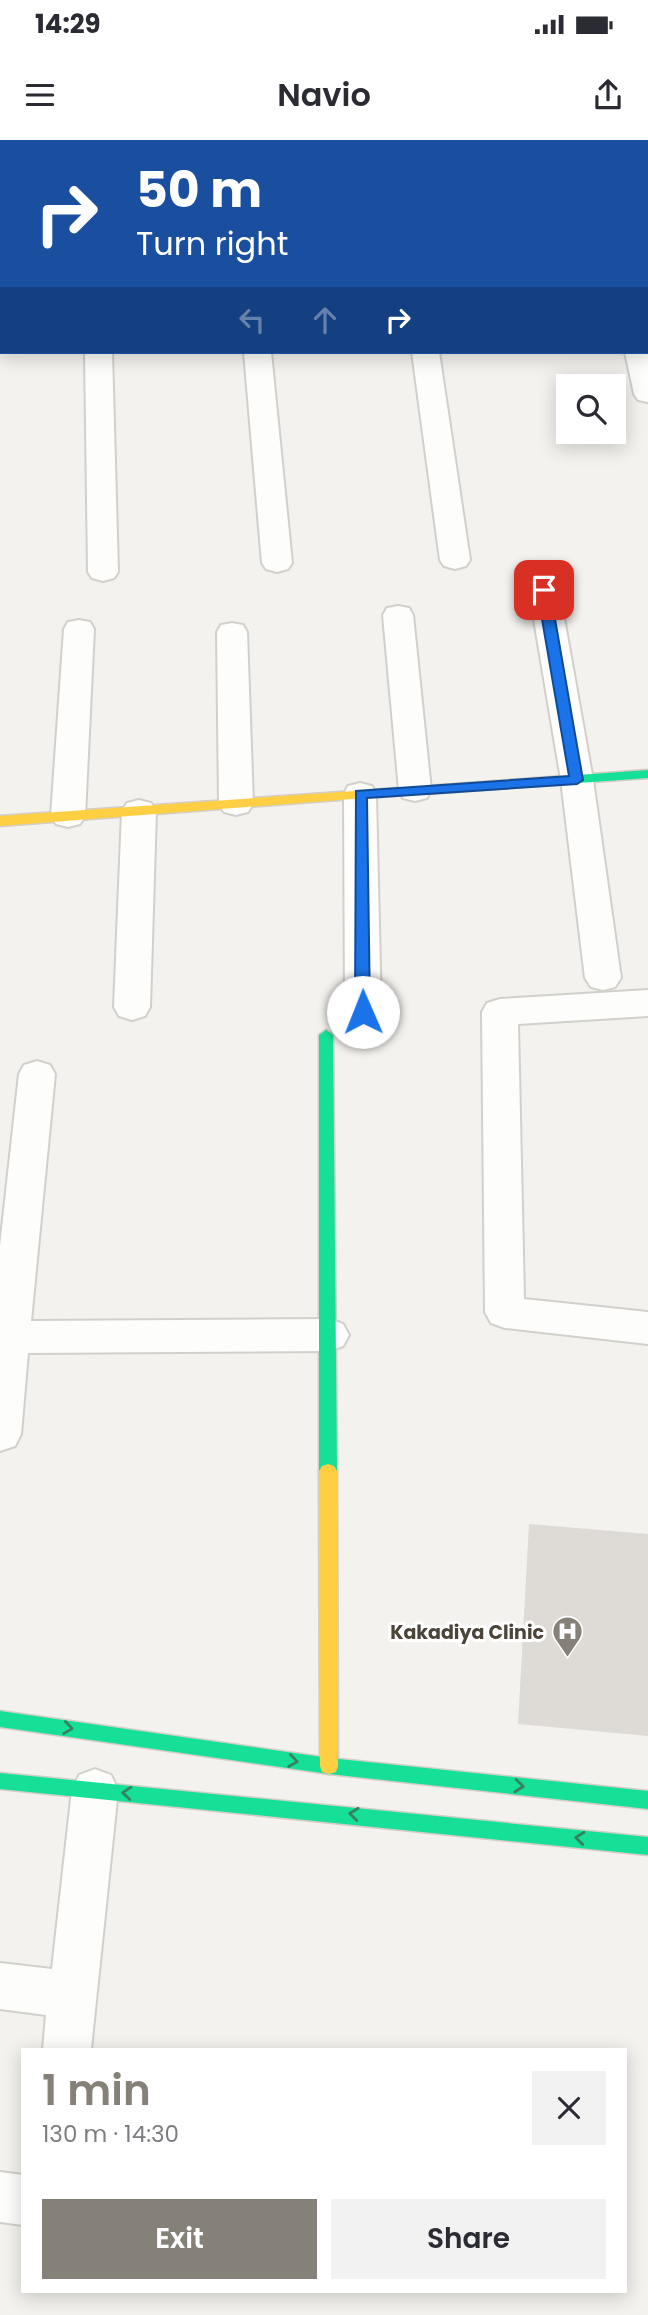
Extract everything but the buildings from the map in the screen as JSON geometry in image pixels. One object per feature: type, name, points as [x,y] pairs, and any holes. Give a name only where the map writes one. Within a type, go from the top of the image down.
[{"type":"street","points":[[98,354],[103,572]]},
{"type":"street","points":[[257,354],[277,563]]},
{"type":"street","points":[[425,354],[455,560]]},
{"type":"street","points":[[639,354],[648,394]]},
{"type":"street","points":[[544,590],[577,780],[603,978]]},
{"type":"street","points":[[398,615],[415,790]]},
{"type":"street","points":[[68,816],[79,629]]},
{"type":"street","points":[[232,632],[236,804]]},
{"type":"street","points":[[0,821],[648,774]]},
{"type":"street","points":[[360,794],[363,1012]]},
{"type":"street","points":[[132,1007],[139,811]]},
{"type":"street","points":[[648,1003],[500,1012],[505,1312],[648,1328]]},
{"type":"street","points":[[326,1035],[329,1766]]},
{"type":"street","points":[[0,1434],[37,1073]]},
{"type":"street","points":[[10,1337],[329,1335]]},
{"type":"street","points":[[0,1719],[329,1766],[648,1800]]},
{"type":"street","points":[[0,1781],[648,1846]]},
{"type":"street","points":[[67,2048],[95,1790]]},
{"type":"street","points":[[0,1986],[72,1995]]},
{"type":"street","points":[[0,2197],[21,2200]]},
{"type":"traffic: fast","points":[[412,791],[648,774]]},
{"type":"traffic: fast","points":[[326,1035],[328,1471]]},
{"type":"traffic: fast","points":[[0,1719],[329,1766],[648,1800]]},
{"type":"traffic: fast","points":[[0,1781],[648,1846]]},
{"type":"traffic: slow","points":[[0,821],[412,791]]},
{"type":"traffic: slow","points":[[328,1471],[329,1766]]},
{"type":"place","name":"Kakadiya Clinic","points":[[567,1659]]},
{"type":"route","points":[[363,1012],[360,794],[577,780],[544,590]]}]
